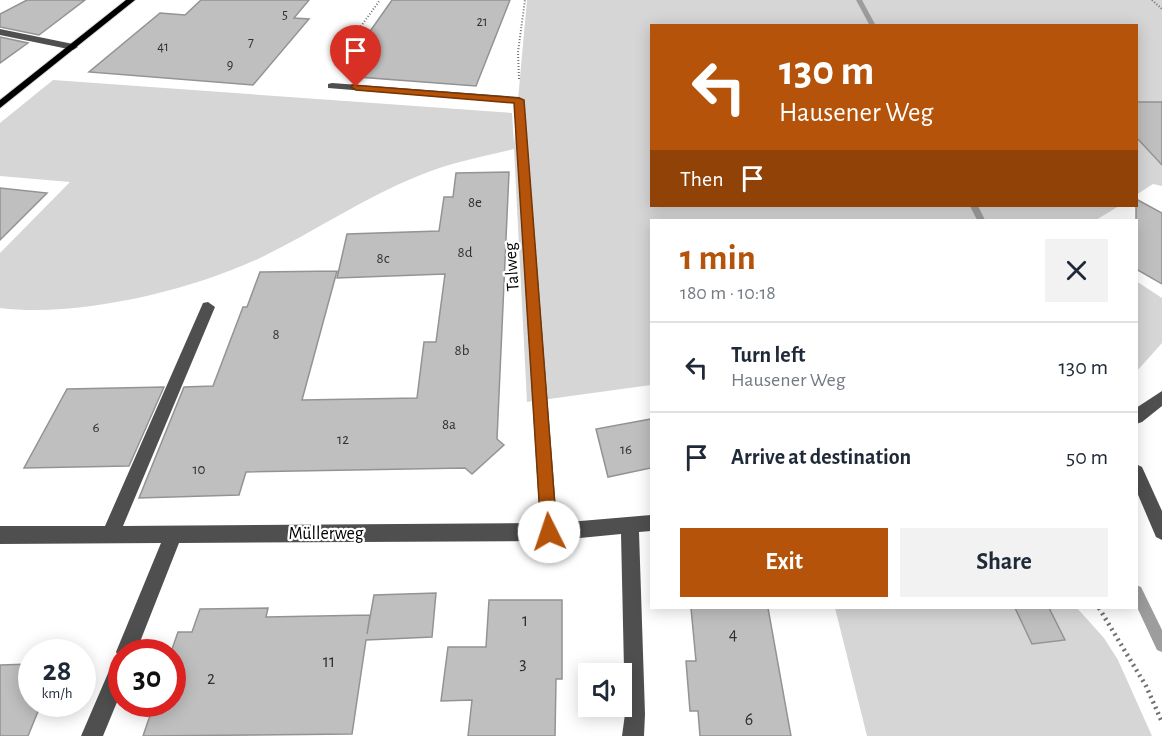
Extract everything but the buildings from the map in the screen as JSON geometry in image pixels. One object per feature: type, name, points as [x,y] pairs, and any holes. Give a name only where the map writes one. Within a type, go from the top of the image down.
[{"type":"main road","points":[[0,105],[131,0]]},
{"type":"street","points":[[0,33],[73,47]]},
{"type":"street","points":[[332,86],[519,100]]},
{"type":"street","name":"Talweg","points":[[519,100],[549,532]]},
{"type":"street","points":[[110,535],[208,306]]},
{"type":"street","points":[[1138,415],[1162,397]]},
{"type":"street","points":[[1138,477],[1162,531]]},
{"type":"street","name":"Müllerweg","points":[[0,535],[549,532],[650,523]]},
{"type":"street","points":[[630,526],[635,694],[633,736]]},
{"type":"street","points":[[131,639],[173,535]]},
{"type":"street","points":[[93,736],[108,699]]},
{"type":"path","points":[[332,86],[343,51],[380,0]]},
{"type":"path","points":[[519,100],[518,52],[525,0]]},
{"type":"path","points":[[1152,0],[1162,9]]},
{"type":"path","points":[[1100,609],[1146,686],[1162,722]]},
{"type":"shaded area","points":[[527,0],[1162,0],[1162,186],[1153,184],[1138,194],[1138,24],[650,24],[650,207],[1117,207],[1098,219],[650,219],[650,385],[527,402],[514,149],[429,171],[378,194],[260,258],[201,281],[133,299],[98,305],[63,309],[0,308],[0,253],[70,182],[0,176],[0,123],[53,80],[512,113],[514,144]]},
{"type":"shaded area","points":[[1138,282],[1162,298],[1162,343],[1138,370]]},
{"type":"shaded area","points":[[835,609],[1078,609],[1104,638],[1118,660],[1152,736],[867,736]]},
{"type":"waterway","points":[[859,0],[872,24]]},
{"type":"waterway","points":[[974,207],[980,219]]},
{"type":"waterway","points":[[1138,596],[1162,645]]},
{"type":"route","points":[[356,87],[519,100],[549,532]]}]
